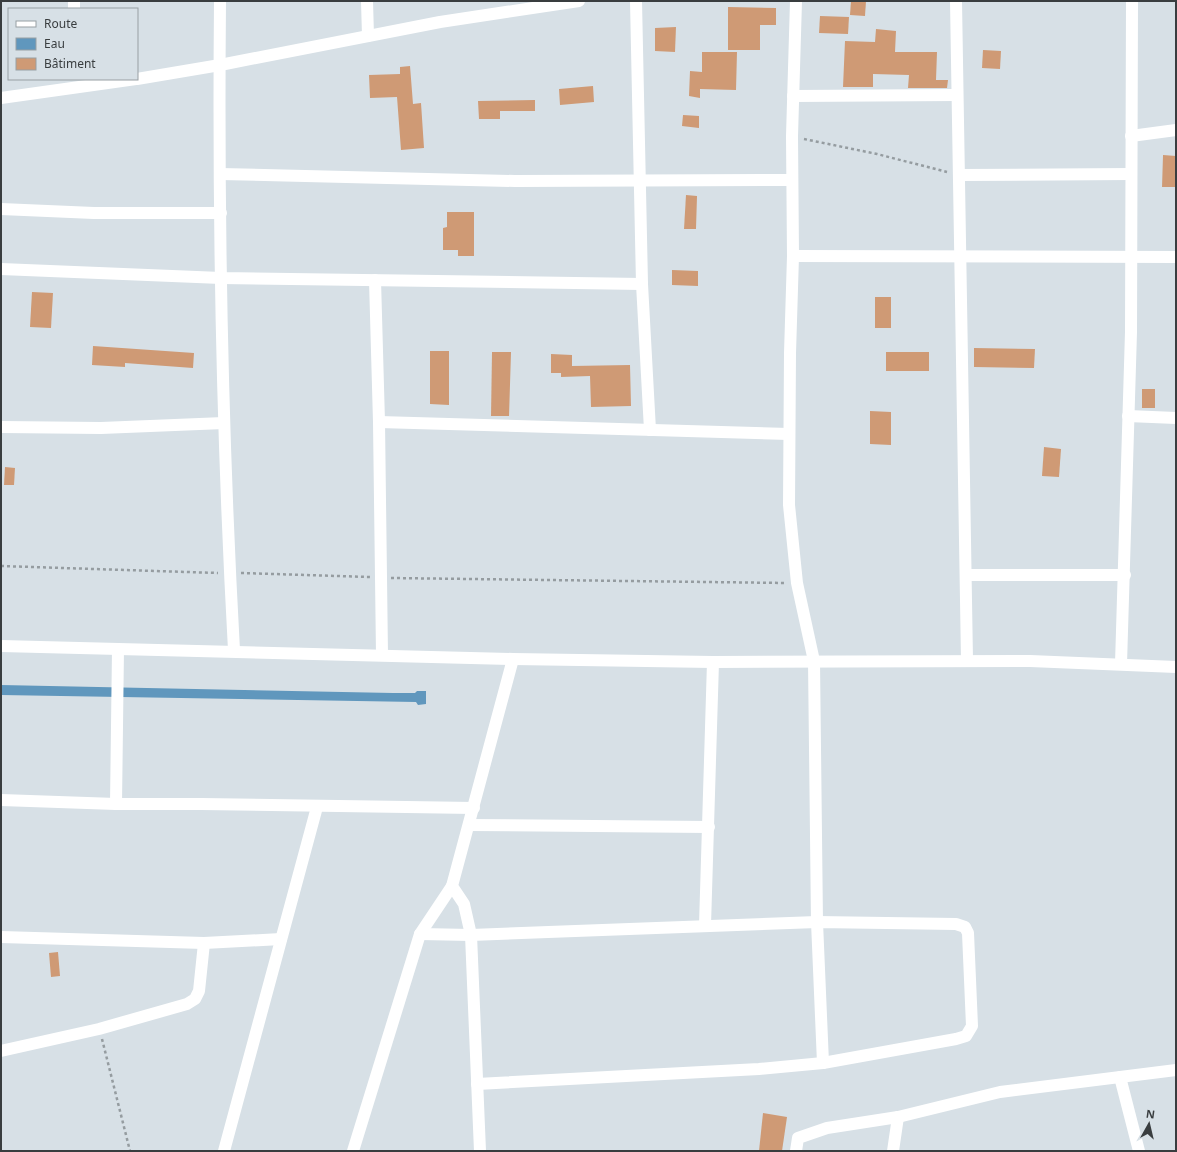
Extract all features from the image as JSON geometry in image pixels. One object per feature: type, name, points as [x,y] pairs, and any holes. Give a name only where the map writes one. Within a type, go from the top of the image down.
[{"type":"street","points":[[220,1],[220,174],[224,422],[234,650]]},
{"type":"street","points":[[367,1],[368,36]]},
{"type":"street","points":[[138,79],[220,65],[440,22],[579,1]]},
{"type":"street","points":[[636,1],[641,180],[642,284],[650,430]]},
{"type":"street","points":[[796,1],[792,136],[793,256],[789,505],[797,583],[814,660],[817,922],[823,1063]]},
{"type":"street","points":[[956,1],[967,660]]},
{"type":"street","points":[[1121,664],[1125,575],[1131,256],[1132,1]]},
{"type":"street","points":[[1,98],[80,83],[122,80]]},
{"type":"street","points":[[793,96],[957,95]]},
{"type":"street","points":[[1131,136],[1176,130]]},
{"type":"street","points":[[220,174],[508,181],[792,180]]},
{"type":"street","points":[[959,175],[1131,174]]},
{"type":"street","points":[[1,209],[94,213],[221,214]]},
{"type":"street","points":[[793,256],[1176,257]]},
{"type":"street","points":[[1,269],[221,278],[642,284]]},
{"type":"street","points":[[375,280],[382,578],[382,655]]},
{"type":"street","points":[[1128,416],[1176,418]]},
{"type":"street","points":[[1,427],[102,428],[224,422]]},
{"type":"street","points":[[379,422],[789,434]]},
{"type":"street","points":[[966,575],[1125,575]]},
{"type":"street","points":[[1,646],[234,650],[513,659],[713,662],[814,660],[967,660],[1176,667]]},
{"type":"street","points":[[116,804],[118,649]]},
{"type":"street","points":[[353,1151],[420,934],[452,886],[513,659]]},
{"type":"street","points":[[705,925],[713,662]]},
{"type":"street","points":[[1,800],[116,804],[474,808]]},
{"type":"street","points":[[224,1151],[317,807]]},
{"type":"street","points":[[469,825],[709,827]]},
{"type":"street","points":[[452,886],[464,904],[471,934],[480,1151]]},
{"type":"street","points":[[420,934],[471,934],[817,922],[956,924],[965,927],[968,933],[972,1026],[966,1036],[823,1063],[759,1069],[477,1084]]},
{"type":"street","points":[[1,937],[204,943],[281,939]]},
{"type":"street","points":[[1,1051],[99,1029],[187,1004],[195,999],[199,991],[204,943]]},
{"type":"street","points":[[796,1151],[798,1138],[827,1128],[898,1117],[1000,1092],[1176,1070]]},
{"type":"street","points":[[1120,1077],[1139,1151]]},
{"type":"street","points":[[893,1151],[898,1117]]},
{"type":"path","points":[[792,136],[877,154],[959,175]]},
{"type":"path","points":[[1,566],[382,578],[797,583]]},
{"type":"path","points":[[99,1029],[130,1151]]},
{"type":"water","points":[[1,685],[393,693],[415,693],[417,691],[426,691],[426,704],[418,705],[416,702],[1,695]]},
{"type":"building","points":[[851,1],[866,1],[865,16],[850,15]]},
{"type":"building","points":[[728,7],[776,8],[776,25],[760,25],[760,50],[728,50]]},
{"type":"building","points":[[820,16],[849,17],[848,34],[819,33]]},
{"type":"building","points":[[676,27],[675,52],[655,51],[655,28]]},
{"type":"building","points":[[876,29],[896,31],[895,52],[937,52],[936,80],[948,80],[947,88],[908,88],[909,75],[873,74],[873,87],[843,87],[845,41],[875,42]]},
{"type":"building","points":[[983,50],[1001,51],[1000,69],[982,68]]},
{"type":"building","points":[[702,52],[737,52],[736,90],[700,89],[700,98],[689,96],[690,71],[702,72]]},
{"type":"building","points":[[410,66],[413,104],[421,103],[424,148],[401,150],[397,97],[370,98],[369,75],[400,74],[400,67]]},
{"type":"building","points":[[593,86],[594,102],[560,105],[559,89]]},
{"type":"building","points":[[535,100],[535,111],[500,111],[500,119],[479,119],[478,101]]},
{"type":"building","points":[[683,115],[699,116],[699,128],[682,126]]},
{"type":"building","points":[[1163,155],[1176,156],[1176,187],[1162,187]]},
{"type":"building","points":[[686,195],[697,196],[696,229],[684,229]]},
{"type":"building","points":[[447,212],[474,212],[474,256],[458,256],[458,250],[443,250],[443,228],[447,227]]},
{"type":"building","points":[[672,270],[698,271],[698,286],[672,285]]},
{"type":"building","points":[[32,292],[53,293],[51,328],[30,327]]},
{"type":"building","points":[[875,297],[891,297],[891,328],[875,328]]},
{"type":"building","points":[[93,346],[194,353],[193,368],[125,363],[125,367],[92,365]]},
{"type":"building","points":[[974,348],[1035,349],[1034,368],[974,367]]},
{"type":"building","points":[[430,351],[449,351],[449,405],[430,404]]},
{"type":"building","points":[[492,352],[511,352],[509,416],[491,416]]},
{"type":"building","points":[[886,352],[929,352],[929,371],[886,371]]},
{"type":"building","points":[[551,354],[572,355],[572,366],[630,365],[631,406],[591,407],[590,376],[561,377],[561,373],[551,373]]},
{"type":"building","points":[[1142,389],[1155,389],[1155,408],[1142,408]]},
{"type":"building","points":[[870,411],[891,412],[891,445],[870,444]]},
{"type":"building","points":[[1044,447],[1061,449],[1059,477],[1042,476]]},
{"type":"building","points":[[5,467],[15,468],[14,485],[4,485]]},
{"type":"building","points":[[58,952],[60,976],[51,977],[49,953]]},
{"type":"building","points":[[763,1113],[787,1117],[782,1151],[759,1151]]}]
